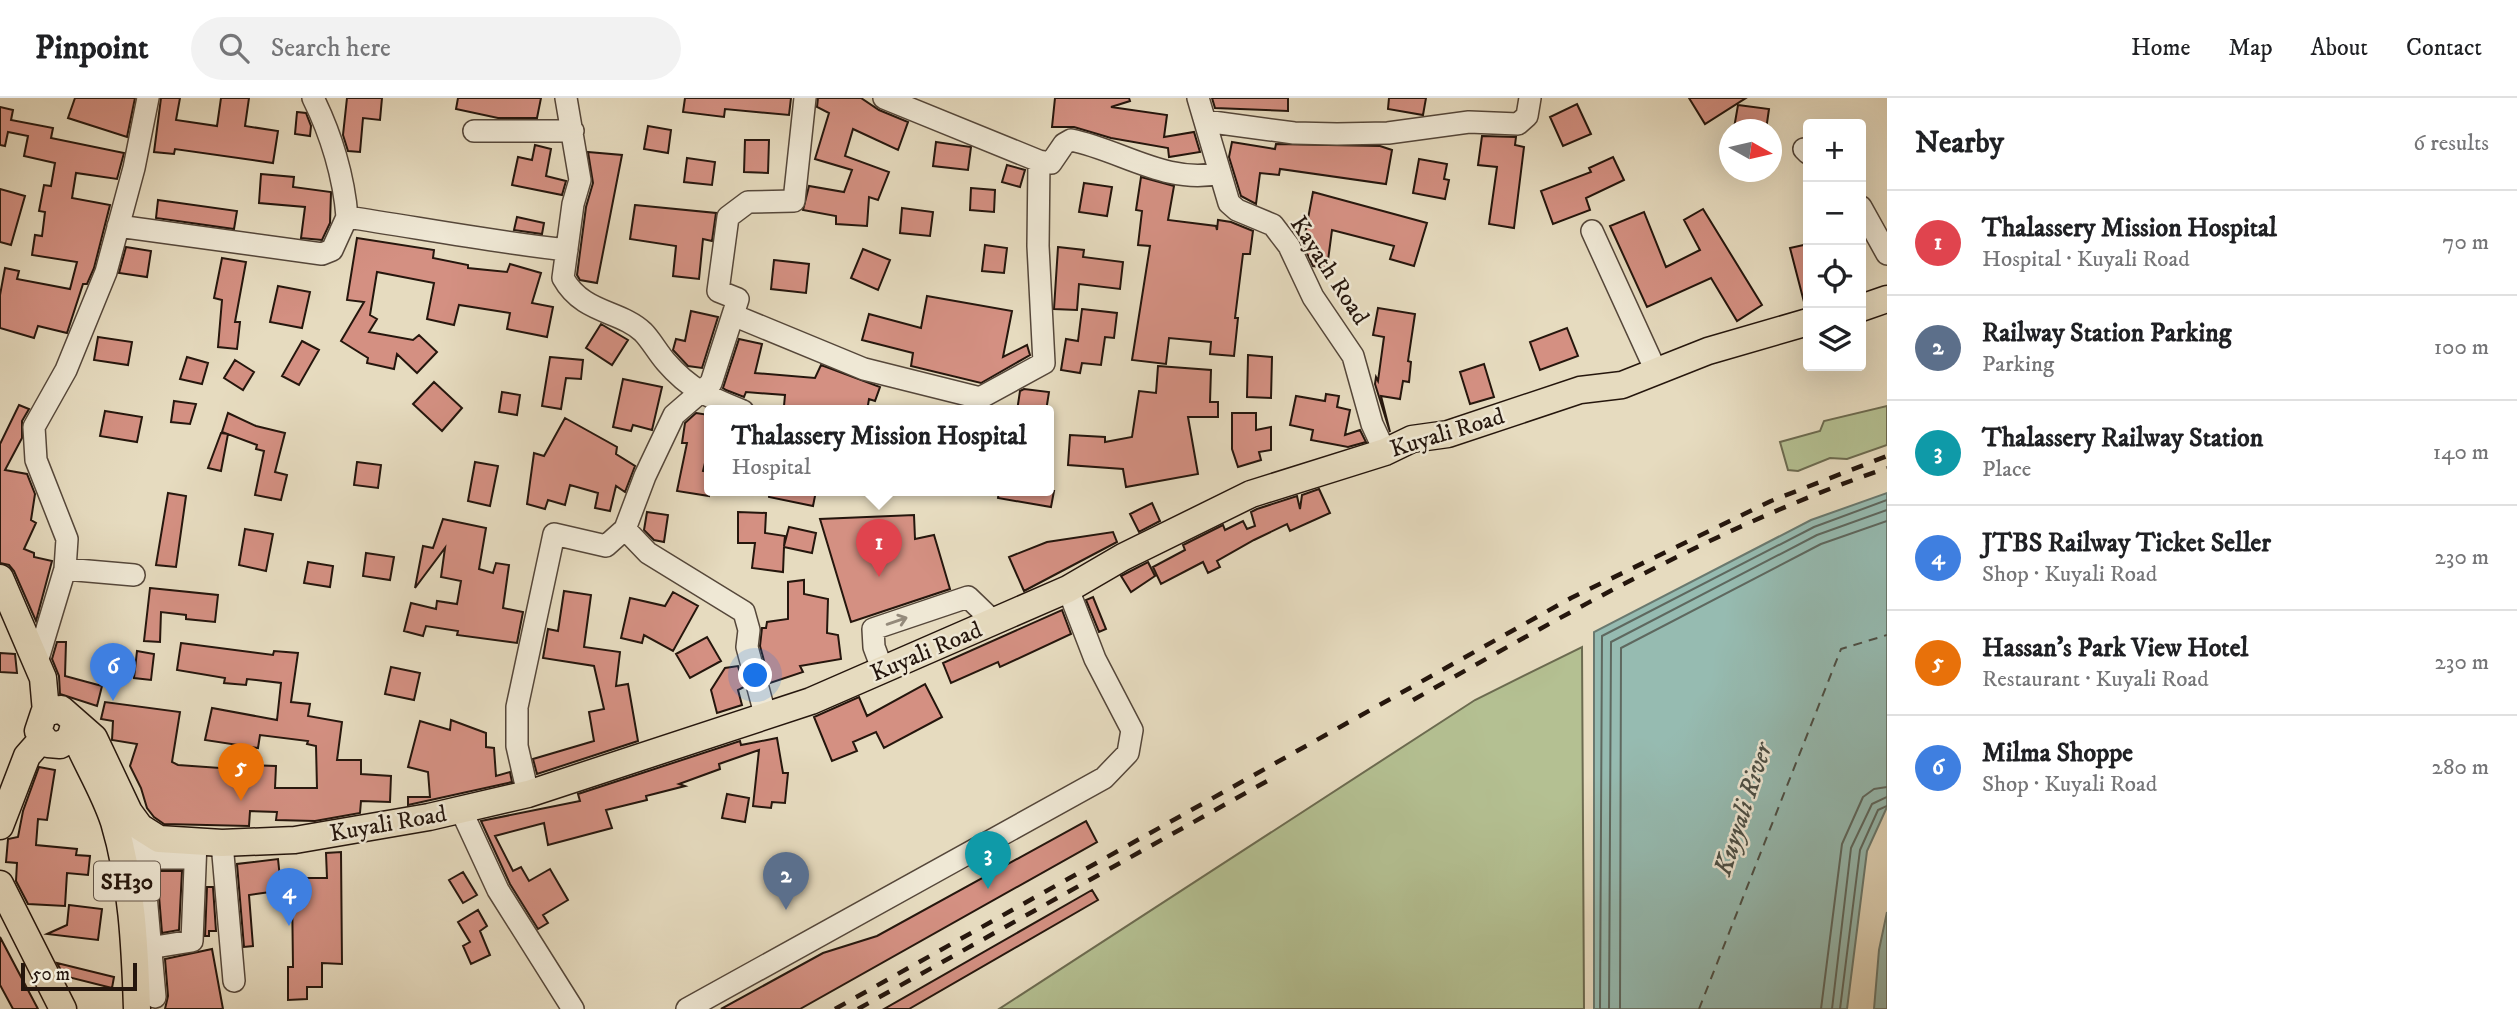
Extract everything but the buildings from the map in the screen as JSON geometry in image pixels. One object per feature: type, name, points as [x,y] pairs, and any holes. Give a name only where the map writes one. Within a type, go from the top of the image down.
[{"type":"main road","points":[[1866,305],[1887,299]]},
{"type":"main road","name":"Kuyali Road","points":[[140,827],[159,839],[204,848],[295,840],[461,810],[528,793],[811,701],[1068,589],[1123,557],[1251,494],[1385,452],[1412,439],[1448,434],[1580,390],[1622,385],[1708,351],[1803,323]]},
{"type":"main road","name":"SH30","points":[[0,578],[37,662],[60,737],[110,812],[122,855],[146,1003]]},
{"type":"main road","points":[[60,737],[119,794],[140,827]]},
{"type":"main road","name":"SH30","points":[[0,826],[60,737]]},
{"type":"main road","points":[[0,884],[63,1009]]},
{"type":"street","points":[[37,662],[65,569],[67,539],[36,460],[34,427],[66,370],[106,272],[148,98]]},
{"type":"street","points":[[118,226],[322,254],[332,250],[347,217],[337,165],[324,120],[313,98]]},
{"type":"street","points":[[566,98],[580,180],[563,278],[568,288],[590,305],[642,331],[670,367],[698,393],[728,405]]},
{"type":"street","points":[[528,793],[517,746],[517,707],[554,534],[607,546],[625,529],[645,475],[674,415],[711,383],[738,299],[718,291],[728,217],[748,202],[794,201],[805,98]]},
{"type":"street","points":[[884,98],[1039,161],[1051,163],[1064,144],[1071,141],[1177,174],[1200,177],[1220,173]]},
{"type":"street","name":"Kayath Road","points":[[1198,98],[1229,203],[1237,210],[1273,225],[1289,246],[1313,297],[1353,356],[1372,424],[1385,452]]},
{"type":"street","points":[[1205,121],[1294,133],[1337,134],[1388,133],[1469,122],[1518,124],[1527,116],[1530,98]]},
{"type":"street","points":[[474,131],[573,131]]},
{"type":"street","points":[[733,315],[864,369],[980,398],[1044,363],[1038,246],[1039,161]]},
{"type":"street","points":[[1866,215],[1887,254]]},
{"type":"street","points":[[347,217],[459,233],[498,242],[567,250]]},
{"type":"street","points":[[1592,231],[1656,371]]},
{"type":"street","points":[[625,529],[648,553],[744,612],[749,629],[747,647],[765,714]]},
{"type":"street","points":[[65,569],[134,575]]},
{"type":"street","points":[[687,1009],[1104,778],[1128,752],[1132,730],[1096,659],[1068,589]]},
{"type":"street","points":[[883,671],[874,647],[873,629],[968,597],[994,622]]},
{"type":"street","points":[[461,810],[498,890],[573,1009]]},
{"type":"street","points":[[140,827],[149,948],[146,1003]]},
{"type":"street","points":[[143,858],[204,848]]},
{"type":"street","points":[[149,948],[192,941],[204,848]]},
{"type":"street","points":[[204,848],[234,981]]},
{"type":"green space","points":[[1887,406],[1887,445],[1847,459],[1830,458],[1798,471],[1788,470],[1780,442],[1820,431],[1824,421]]},
{"type":"green space","points":[[1582,647],[1584,1009],[999,1009],[1475,700]]},
{"type":"water","name":"Kuyyali River","points":[[1887,493],[1887,807],[1867,851],[1847,1009],[1594,1009],[1594,632],[1811,520]]},
{"type":"water","points":[[1887,912],[1887,1009],[1874,1009],[1879,950]]},
{"type":"ferry route","points":[[1699,1009],[1841,649],[1887,635]]},
{"type":"railway","points":[[835,1009],[1571,598],[1771,501],[1887,456]]},
{"type":"railway","points":[[1413,700],[1586,604],[1704,544],[1764,516],[1887,468]]},
{"type":"railway","points":[[858,1009],[1269,780]]},
{"type":"place","name":"Thalassery Mission Hospital","points":[[879,577]]},
{"type":"place","name":"Milma Shoppe","points":[[113,701]]},
{"type":"place","name":"Hassan's Park View Hotel","points":[[241,801]]},
{"type":"place","name":"Thalassery Railway Station","points":[[988,889]]},
{"type":"place","name":"Railway Station Parking","points":[[786,910]]},
{"type":"place","name":"JTBS Railway Ticket Seller","points":[[289,926]]}]
